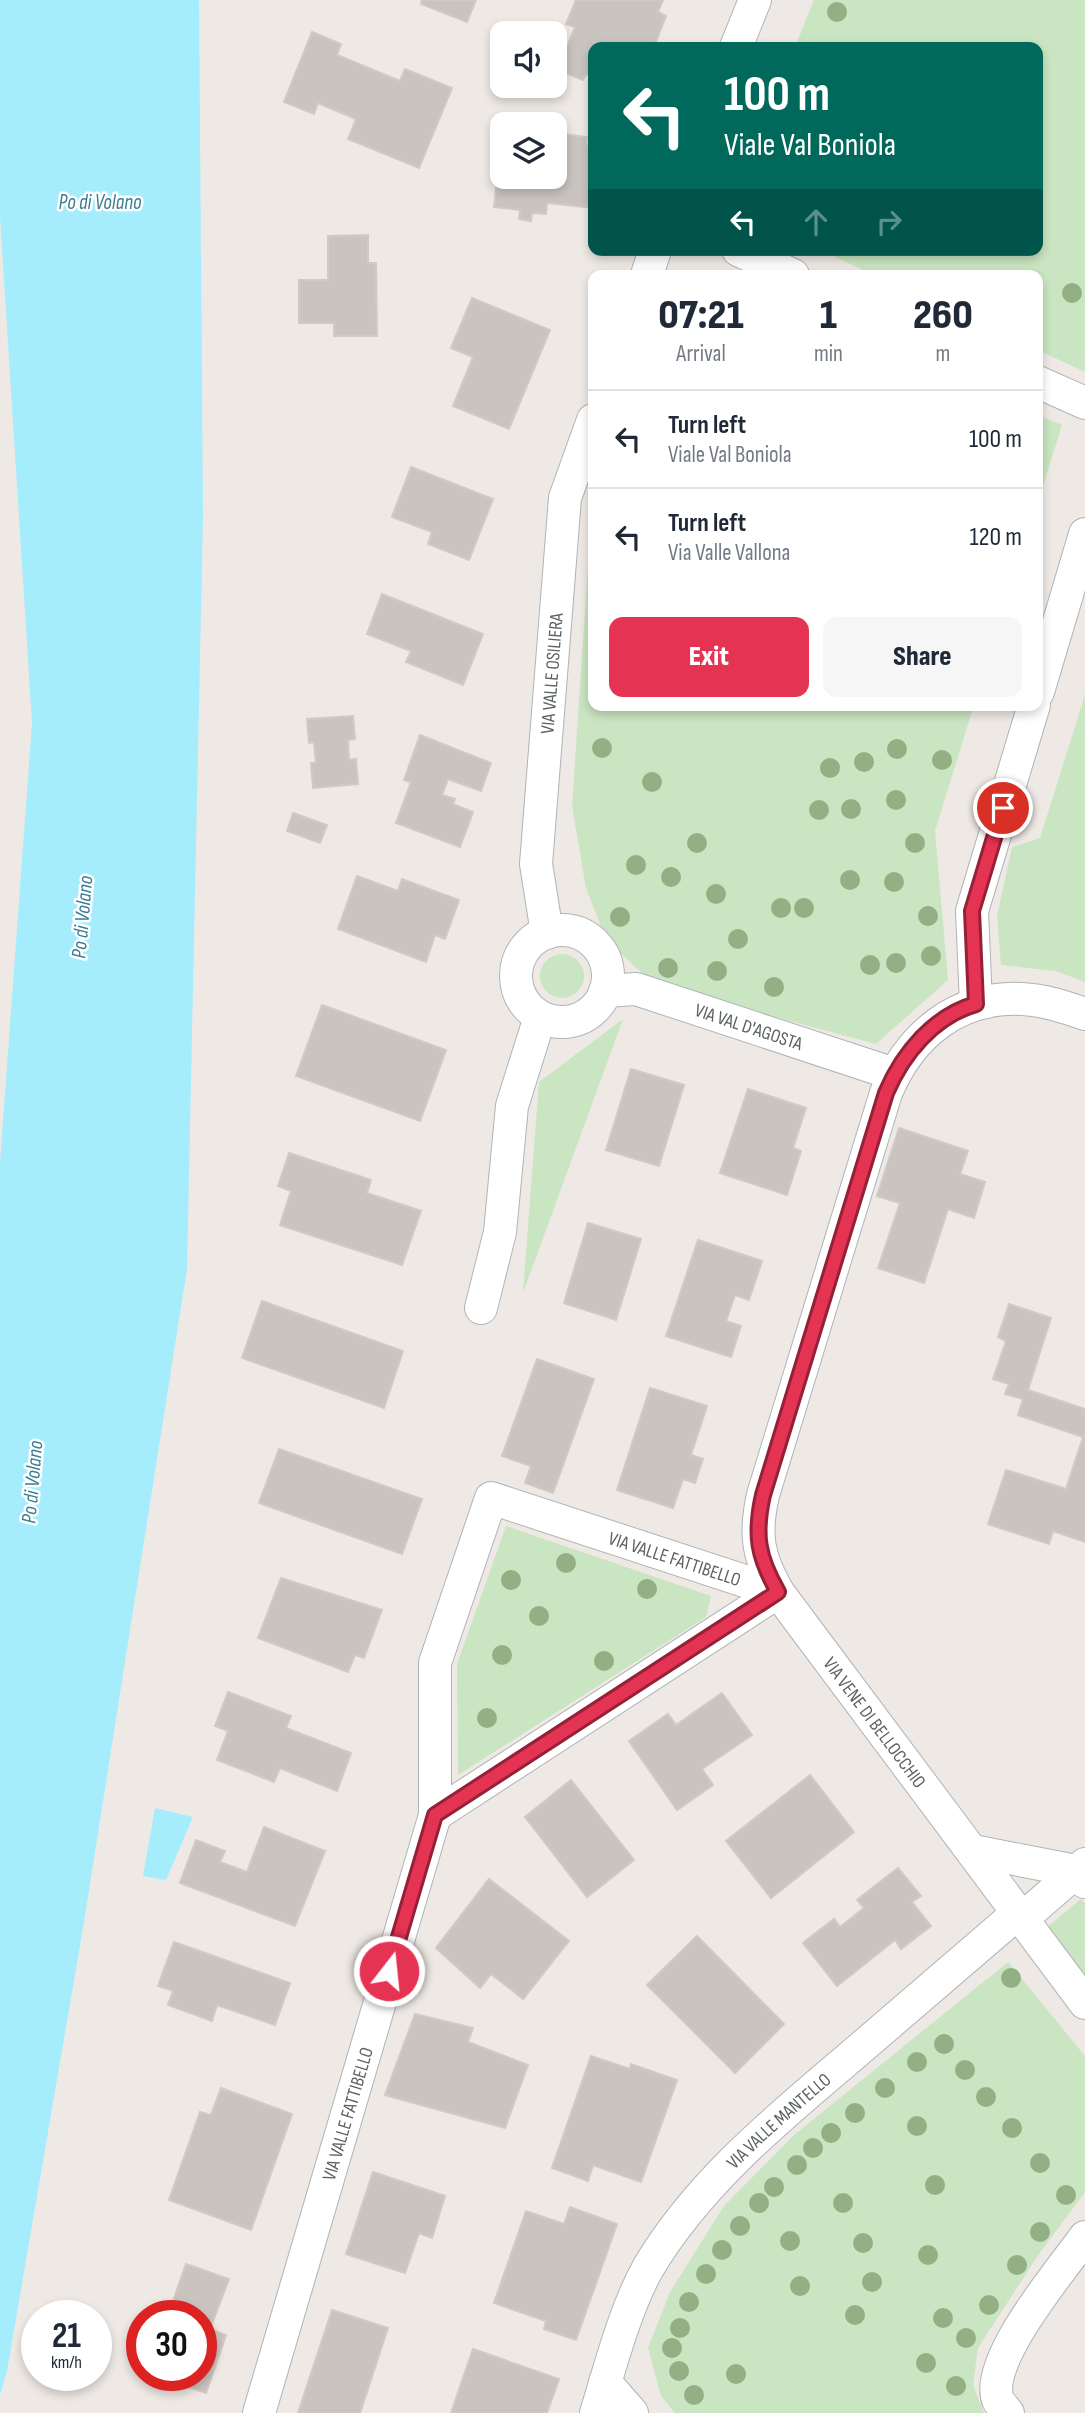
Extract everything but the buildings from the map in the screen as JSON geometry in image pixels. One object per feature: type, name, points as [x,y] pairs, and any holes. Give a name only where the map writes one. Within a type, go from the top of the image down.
[{"type":"street","points":[[738,42],[755,0]]},
{"type":"street","points":[[751,256],[782,270]]},
{"type":"street","points":[[1043,384],[1085,403]]},
{"type":"street","name":"VIA VALLE OSILIERA","points":[[547,933],[536,864],[565,498],[588,434]]},
{"type":"street","points":[[1043,675],[1085,534]]},
{"type":"street","points":[[976,1004],[972,911],[1032,711]]},
{"type":"street","points":[[568,931],[588,939],[598,949],[605,961],[605,990],[598,1005],[586,1015],[571,1021],[556,1022],[540,1017],[528,1008],[520,996],[516,981],[517,966],[523,952],[533,940],[547,933],[568,931]]},
{"type":"street","name":"VIA VAL D'AGOSTA","points":[[605,990],[636,989],[894,1074]]},
{"type":"street","name":"VIA VENE DI BELLOCCHIO","points":[[1085,1014],[1051,1003],[1022,999],[976,1004],[958,1009],[939,1023],[906,1056],[894,1074],[763,1495],[758,1520],[759,1549],[765,1569],[778,1592],[1085,2003]]},
{"type":"street","points":[[481,1308],[500,1232],[512,1106],[540,1017]]},
{"type":"street","name":"VIA VALLE FATTIBELLO","points":[[259,2413],[435,1815],[435,1663],[491,1498],[778,1592]]},
{"type":"street","name":"VIA VALLE FATTIBELLO","points":[[435,1815],[778,1592]]},
{"type":"street","points":[[973,1851],[1082,1872]]},
{"type":"street","name":"VIA VALLE MANTELLO","points":[[596,2413],[633,2302],[647,2271],[664,2243],[695,2205],[762,2133],[1021,1915],[1082,1872]]},
{"type":"street","points":[[1008,2413],[998,2399],[997,2381],[1003,2355],[1018,2329],[1085,2237]]},
{"type":"street","points":[[606,2382],[632,2413]]},
{"type":"green space","points":[[814,0],[1085,0],[1085,372],[1043,352],[1043,270],[863,270],[833,256],[1043,256],[1043,42],[797,42]]},
{"type":"green space","points":[[1043,417],[1062,425],[1043,486]]},
{"type":"green space","points":[[588,566],[588,711],[972,711],[935,831],[948,980],[876,1044],[696,996],[642,973],[606,940],[586,888],[572,806]]},
{"type":"green space","points":[[1085,695],[1085,982],[1056,971],[1001,965],[997,916],[1012,847],[1040,838]]},
{"type":"green space","points":[[562,954],[577,961],[584,976],[577,991],[562,998],[547,991],[540,976],[547,961]]},
{"type":"green space","points":[[623,1019],[523,1293],[539,1082]]},
{"type":"green space","points":[[506,1526],[711,1596],[706,1617],[458,1775],[457,1664]]},
{"type":"green space","points":[[1081,1899],[1085,1903],[1085,1983],[1046,1928]]},
{"type":"green space","points":[[1008,1962],[1085,2056],[1085,2192],[1039,2254],[978,2348],[973,2385],[984,2413],[675,2413],[661,2396],[648,2348],[670,2292],[724,2206],[794,2135]]},
{"type":"water","name":"Po di Volano","points":[[0,0],[199,0],[203,517],[187,1269],[83,1928],[7,2371],[0,2395],[0,1162],[32,723],[0,216]]},
{"type":"water","points":[[155,1808],[193,1817],[166,1880],[143,1876]]},
{"type":"route","points":[[389,1971],[435,1815],[778,1592],[765,1569],[759,1549],[758,1520],[763,1495],[894,1074],[906,1056],[939,1023],[958,1009],[976,1004],[972,911],[1003,808]]}]
